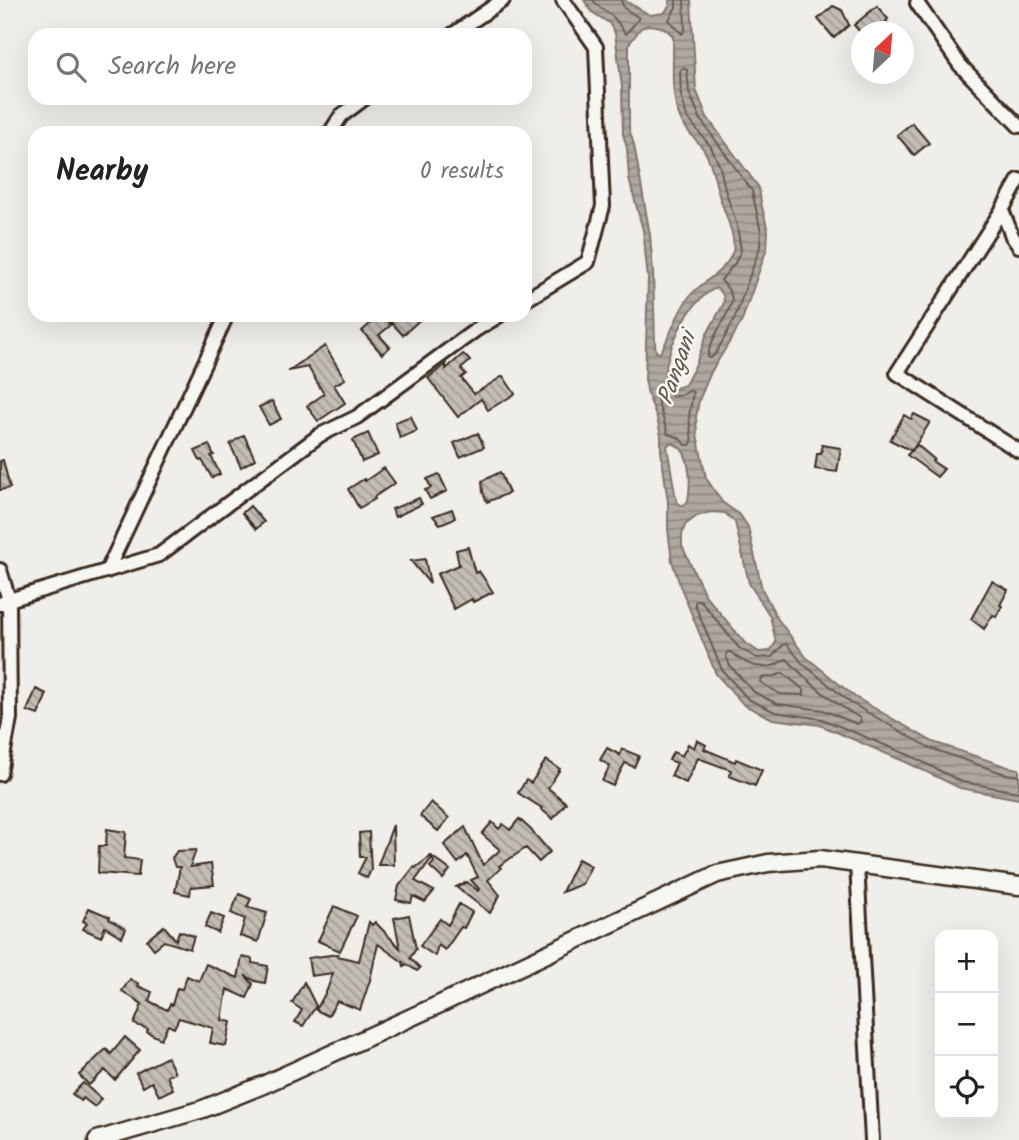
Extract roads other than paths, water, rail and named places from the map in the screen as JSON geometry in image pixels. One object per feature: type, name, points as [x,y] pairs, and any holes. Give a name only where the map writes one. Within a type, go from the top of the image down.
[{"type":"main road","points":[[97,1140],[203,1109],[263,1085],[717,874],[768,863],[820,859],[1019,887]]},
{"type":"street","points":[[462,28],[503,0]]},
{"type":"street","points":[[532,296],[588,262],[603,206],[596,47],[563,0]]},
{"type":"street","points":[[917,4],[960,65],[1019,126]]},
{"type":"street","points":[[335,126],[341,116],[356,105]]},
{"type":"street","points":[[1019,180],[897,373],[1019,451]]},
{"type":"street","points":[[1002,210],[1019,246]]},
{"type":"street","points":[[107,571],[225,322]]},
{"type":"street","points":[[4,602],[159,555],[320,435],[357,417],[488,322]]},
{"type":"street","points":[[0,570],[10,718],[0,774]]},
{"type":"street","points":[[857,864],[872,1140]]},
{"type":"water","points":[[584,0],[624,0],[650,15],[664,13],[670,5],[669,0],[691,0],[696,90],[707,117],[759,188],[768,231],[767,248],[741,323],[711,372],[699,400],[696,417],[706,478],[722,502],[740,515],[748,527],[762,589],[777,618],[806,657],[855,697],[933,742],[1019,769],[1019,799],[960,788],[820,725],[773,719],[744,705],[716,674],[672,561],[661,436],[645,379],[648,279],[643,230],[629,179],[615,33],[609,23],[592,12]],"holes":[[[648,25],[659,27],[673,36],[673,90],[677,110],[683,124],[704,150],[709,161],[734,245],[725,265],[694,291],[684,304],[660,353],[656,352],[655,343],[650,235],[629,129],[629,44],[641,28]],[[716,288],[723,295],[723,305],[685,385],[673,389],[665,385],[672,344],[687,316],[706,294]],[[670,443],[677,446],[686,458],[689,494],[688,501],[683,506],[678,503],[675,494],[667,446]],[[711,512],[725,513],[735,522],[749,583],[770,616],[776,642],[770,651],[759,652],[744,642],[705,595],[682,546],[685,525],[697,516]]]},
{"type":"water label","name":"Pangani","points":[[676,368]]}]
